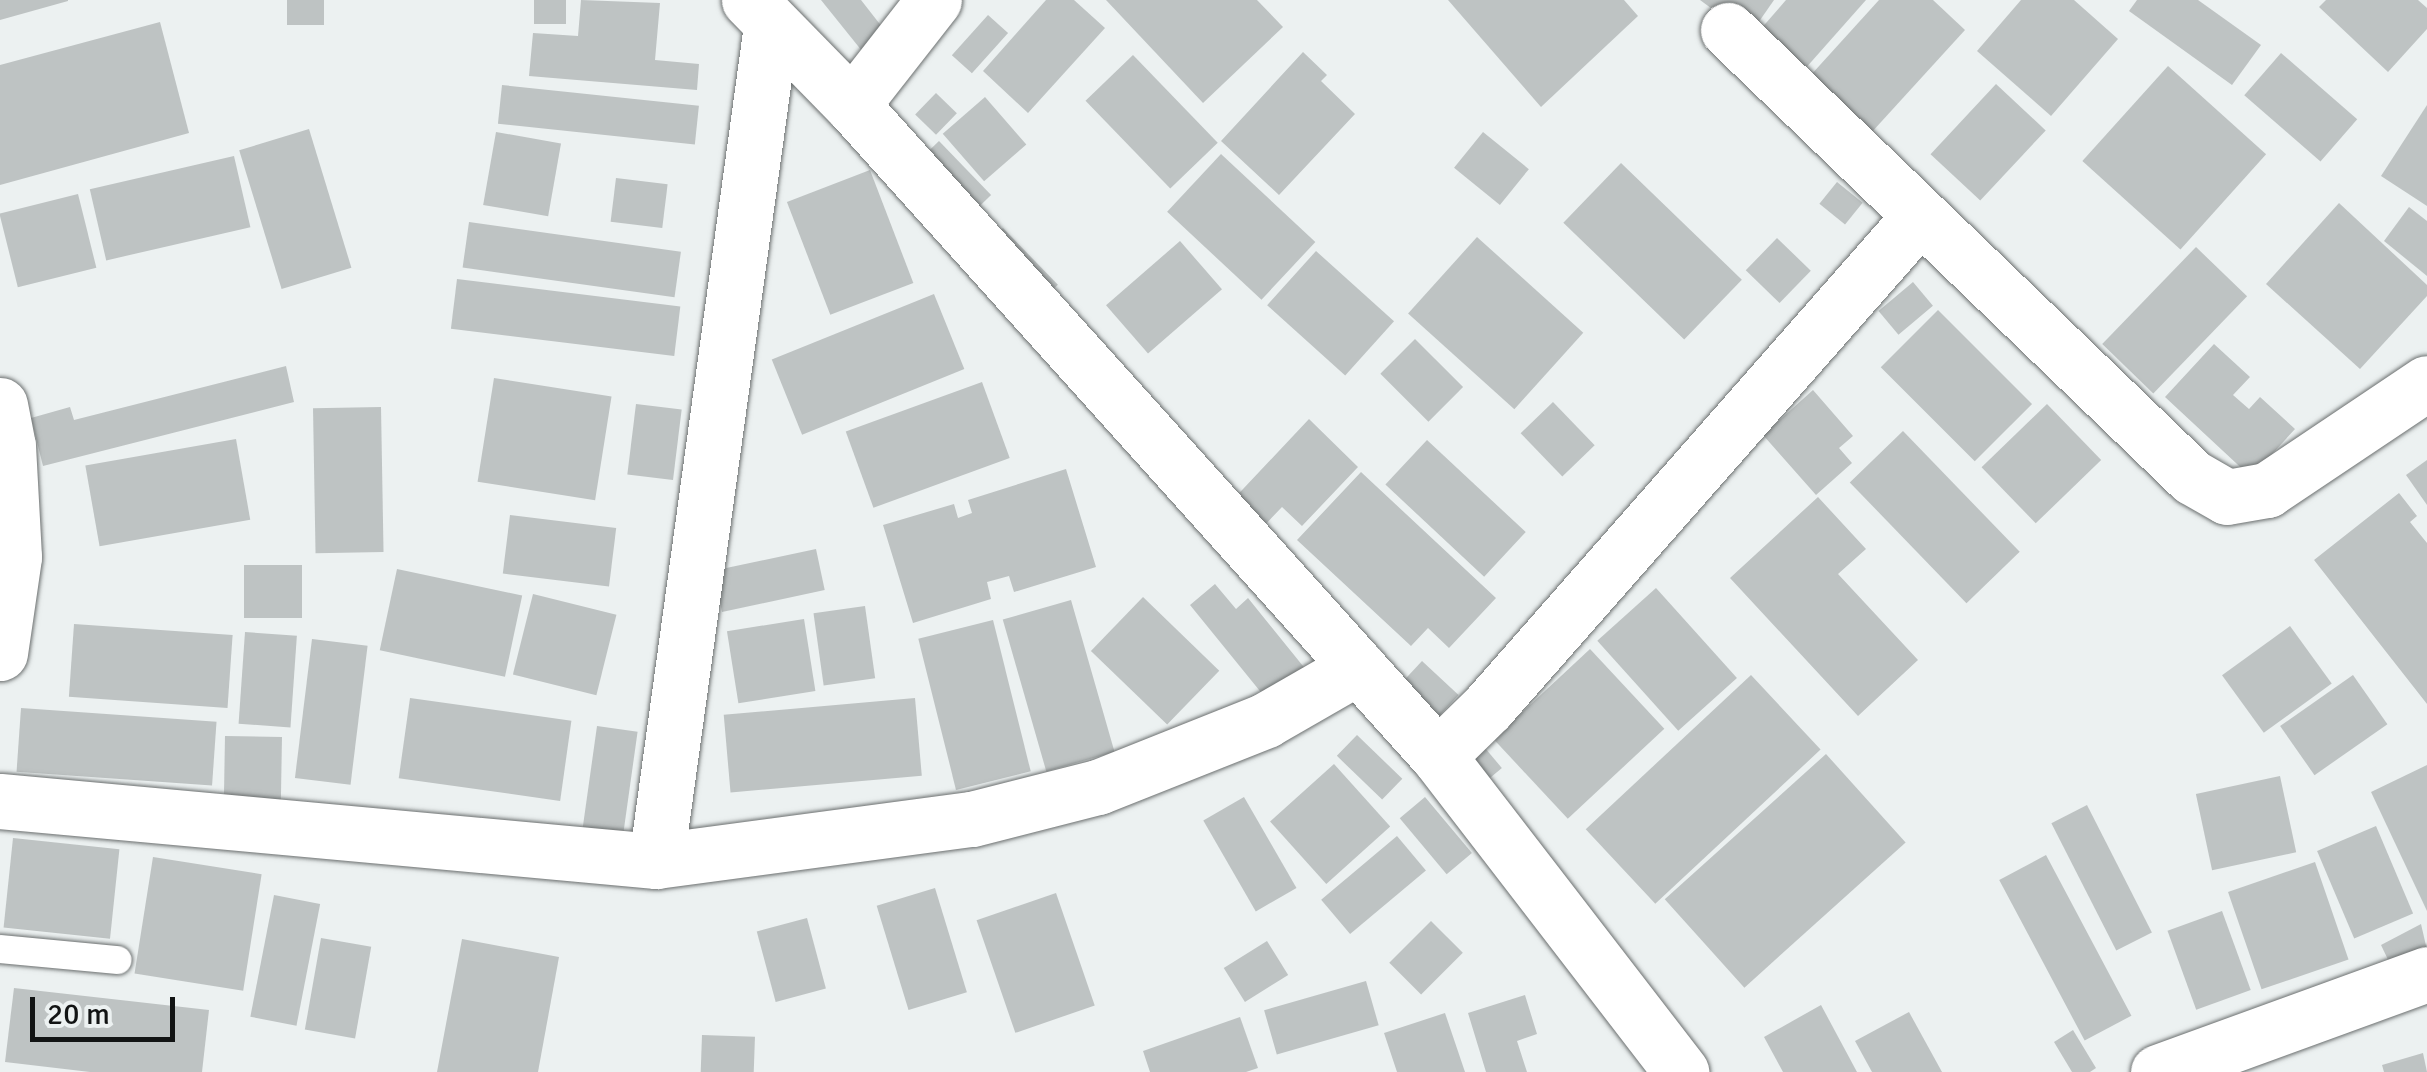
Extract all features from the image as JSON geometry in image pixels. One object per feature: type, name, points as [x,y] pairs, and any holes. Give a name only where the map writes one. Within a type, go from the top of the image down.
[{"type":"street","points":[[852,104],[934,0]]},
{"type":"street","points":[[759,13],[852,104],[1438,756],[1681,1072]]},
{"type":"street","points":[[656,861],[759,13]]},
{"type":"street","points":[[1728,30],[2192,477],[2227,497],[2267,490],[2427,383]]},
{"type":"street","points":[[1438,756],[1488,708],[1920,216]]},
{"type":"street","points":[[0,405],[8,446],[14,556],[0,653]]},
{"type":"street","points":[[0,801],[656,861],[972,819],[1098,787],[1266,720],[1358,667]]},
{"type":"street","points":[[2158,1072],[2427,974]]},
{"type":"lane","points":[[0,949],[117,960]]},
{"type":"building","points":[[0,0],[68,0],[68,1],[0,20]]},
{"type":"building","points":[[287,0],[324,0],[324,25],[287,25]]},
{"type":"building","points":[[534,0],[566,0],[566,24],[534,24]]},
{"type":"building","points":[[581,0],[660,3],[655,60],[699,64],[697,90],[529,76],[533,33],[578,36]]},
{"type":"building","points":[[821,0],[861,0],[886,32],[862,51]]},
{"type":"building","points":[[1046,0],[1074,0],[1105,28],[1028,113],[983,71]]},
{"type":"building","points":[[1106,0],[1257,0],[1283,27],[1203,103]]},
{"type":"building","points":[[1448,0],[1624,0],[1638,16],[1541,107]]},
{"type":"building","points":[[1700,0],[1774,0],[1749,36]]},
{"type":"building","points":[[1786,0],[1866,0],[1804,70],[1759,31]]},
{"type":"building","points":[[1879,0],[1933,0],[1965,30],[1871,133],[1810,76]]},
{"type":"building","points":[[2021,0],[2074,0],[2118,39],[2051,116],[1977,51]]},
{"type":"building","points":[[2137,0],[2198,0],[2261,45],[2232,85],[2129,11]]},
{"type":"building","points":[[2326,0],[2418,0],[2427,8],[2427,29],[2388,72],[2319,7]]},
{"type":"building","points":[[988,15],[1008,33],[972,73],[952,55]]},
{"type":"building","points":[[160,22],[189,133],[0,185],[0,65]]},
{"type":"building","points":[[1303,52],[1327,75],[1321,81],[1355,114],[1279,195],[1221,141]]},
{"type":"building","points":[[2281,53],[2357,119],[2320,162],[2244,95]]},
{"type":"building","points":[[1133,55],[1218,143],[1170,189],[1086,101]]},
{"type":"building","points":[[2168,66],[2266,154],[2180,249],[2082,161]]},
{"type":"building","points":[[1996,84],[2046,130],[1980,201],[1931,154]]},
{"type":"building","points":[[502,85],[699,106],[695,144],[498,124]]},
{"type":"building","points":[[936,93],[957,113],[936,135],[915,115]]},
{"type":"building","points":[[985,97],[1026,145],[984,181],[943,134]]},
{"type":"building","points":[[2427,105],[2427,206],[2381,176]]},
{"type":"building","points":[[309,129],[351,268],[282,289],[239,150]]},
{"type":"building","points":[[496,132],[561,143],[548,216],[483,205]]},
{"type":"building","points":[[1483,132],[1529,169],[1500,205],[1454,168]]},
{"type":"building","points":[[939,141],[991,195],[969,216],[917,163]]},
{"type":"building","points":[[1221,154],[1315,242],[1261,300],[1167,212]]},
{"type":"building","points":[[234,156],[250,227],[106,260],[90,189]]},
{"type":"building","points":[[1621,163],[1742,280],[1684,339],[1563,223]]},
{"type":"building","points":[[870,170],[913,283],[830,315],[787,202]]},
{"type":"building","points":[[616,178],[668,184],[662,228],[611,222]]},
{"type":"building","points":[[1837,182],[1863,203],[1845,225],[1819,204]]},
{"type":"building","points":[[78,194],[96,268],[18,287],[0,213]]},
{"type":"building","points":[[2339,203],[2427,285],[2427,296],[2360,369],[2266,284]]},
{"type":"building","points":[[2409,207],[2427,221],[2427,276],[2384,241]]},
{"type":"building","points":[[469,222],[681,252],[675,297],[463,268]]},
{"type":"building","points":[[1003,228],[1058,285],[1041,301],[986,244]]},
{"type":"building","points":[[1477,237],[1583,333],[1514,409],[1408,314]]},
{"type":"building","points":[[1777,238],[1811,271],[1780,303],[1746,270]]},
{"type":"building","points":[[1180,241],[1222,289],[1148,354],[1106,305]]},
{"type":"building","points":[[2196,247],[2247,296],[2153,393],[2102,344]]},
{"type":"building","points":[[1316,251],[1394,321],[1345,376],[1267,305]]},
{"type":"building","points":[[457,279],[680,306],[674,356],[451,329]]},
{"type":"building","points":[[1913,282],[1933,306],[1898,335],[1879,311]]},
{"type":"building","points":[[934,294],[964,369],[802,435],[772,360]]},
{"type":"building","points":[[1938,310],[2032,404],[1975,461],[1881,367]]},
{"type":"building","points":[[1415,339],[1463,387],[1428,422],[1380,374]]},
{"type":"building","points":[[2214,344],[2250,377],[2233,395],[2249,409],[2260,397],[2295,429],[2251,477],[2165,397]]},
{"type":"building","points":[[286,366],[294,402],[43,466],[31,418],[70,407],[74,420]]},
{"type":"building","points":[[494,378],[612,397],[595,500],[478,482]]},
{"type":"building","points":[[982,382],[1010,458],[873,508],[846,432]]},
{"type":"building","points":[[1813,390],[1853,436],[1839,448],[1852,463],[1816,495],[1763,435]]},
{"type":"building","points":[[1553,402],[1595,445],[1562,476],[1521,433]]},
{"type":"building","points":[[636,404],[682,410],[673,480],[627,474]]},
{"type":"building","points":[[2047,404],[2101,460],[2036,523],[1982,467]]},
{"type":"building","points":[[381,407],[384,552],[316,553],[313,408]]},
{"type":"building","points":[[1309,419],[1358,467],[1302,526],[1282,507],[1256,534],[1227,506]]},
{"type":"building","points":[[1903,431],[2020,552],[1966,603],[1850,482]]},
{"type":"building","points":[[236,439],[250,520],[100,546],[85,466]]},
{"type":"building","points":[[1427,440],[1526,532],[1484,577],[1385,485]]},
{"type":"building","points":[[2427,460],[2427,505],[2406,475]]},
{"type":"building","points":[[1066,469],[1096,567],[1014,592],[1009,576],[987,582],[991,599],[913,623],[883,525],[954,504],[958,518],[972,513],[968,500]]},
{"type":"building","points":[[1361,472],[1496,598],[1449,648],[1428,628],[1411,646],[1297,540]]},
{"type":"building","points":[[2399,493],[2417,516],[2410,522],[2427,543],[2427,704],[2314,560]]},
{"type":"building","points":[[1818,497],[1866,549],[1838,574],[1918,660],[1858,716],[1730,578]]},
{"type":"building","points":[[510,515],[616,528],[609,587],[503,574]]},
{"type":"building","points":[[816,549],[825,590],[722,612],[713,571]]},
{"type":"building","points":[[244,565],[302,565],[302,618],[244,618]]},
{"type":"building","points":[[397,569],[522,596],[505,677],[380,650]]},
{"type":"building","points":[[1215,584],[1236,609],[1248,598],[1307,671],[1268,701],[1190,605]]},
{"type":"building","points":[[1656,588],[1737,678],[1678,731],[1597,641]]},
{"type":"building","points":[[533,594],[616,615],[596,695],[513,675]]},
{"type":"building","points":[[1143,597],[1219,671],[1167,725],[1091,651]]},
{"type":"building","points":[[1071,600],[1115,752],[1046,771],[1003,620]]},
{"type":"building","points":[[865,606],[875,678],[824,686],[814,613]]},
{"type":"building","points":[[804,619],[815,691],[738,703],[727,631]]},
{"type":"building","points":[[993,620],[1031,771],[956,790],[918,639]]},
{"type":"building","points":[[74,624],[233,635],[228,708],[69,697]]},
{"type":"building","points":[[2290,626],[2332,683],[2264,733],[2222,675]]},
{"type":"building","points":[[245,632],[297,636],[290,727],[239,724]]},
{"type":"building","points":[[312,639],[368,646],[351,785],[295,778]]},
{"type":"building","points":[[1590,649],[1664,729],[1568,819],[1493,739]]},
{"type":"building","points":[[1422,661],[1459,695],[1439,716],[1402,682]]},
{"type":"building","points":[[1751,675],[1821,750],[1655,904],[1586,829]]},
{"type":"building","points":[[2353,675],[2387,724],[2315,775],[2280,726]]},
{"type":"building","points":[[410,698],[571,721],[560,801],[399,778]]},
{"type":"building","points":[[915,698],[922,776],[731,792],[724,715]]},
{"type":"building","points":[[21,708],[217,722],[212,786],[17,772]]},
{"type":"building","points":[[597,726],[638,732],[623,833],[583,827]]},
{"type":"building","points":[[1357,735],[1402,779],[1382,800],[1337,756]]},
{"type":"building","points":[[225,736],[282,737],[281,807],[224,806]]},
{"type":"building","points":[[1480,742],[1502,768],[1482,785],[1460,759]]},
{"type":"building","points":[[1826,754],[1906,842],[1744,988],[1665,899]]},
{"type":"building","points":[[1334,764],[1390,826],[1326,884],[1270,822]]},
{"type":"building","points":[[2427,765],[2427,911],[2371,792]]},
{"type":"building","points":[[2280,776],[2296,852],[2212,870],[2196,794]]},
{"type":"building","points":[[1244,797],[1296,888],[1256,911],[1203,821]]},
{"type":"building","points":[[1425,797],[1472,853],[1447,874],[1400,818]]},
{"type":"building","points":[[2087,805],[2152,932],[2116,951],[2051,823]]},
{"type":"building","points":[[2376,826],[2413,913],[2354,938],[2317,851]]},
{"type":"building","points":[[1397,836],[1426,870],[1350,934],[1321,900]]},
{"type":"building","points":[[13,838],[119,849],[110,939],[4,928]]},
{"type":"building","points":[[2046,855],[2131,1016],[2085,1041],[1999,880]]},
{"type":"building","points":[[153,857],[262,874],[243,991],[135,974]]},
{"type":"building","points":[[2315,862],[2349,959],[2262,989],[2228,892]]},
{"type":"building","points":[[935,888],[967,992],[909,1010],[877,906]]},
{"type":"building","points":[[1056,893],[1095,1006],[1015,1033],[977,920]]},
{"type":"building","points":[[274,895],[320,904],[296,1026],[250,1017]]},
{"type":"building","points":[[2222,911],[2251,990],[2196,1010],[2167,931]]},
{"type":"building","points":[[807,918],[826,989],[776,1002],[757,931]]},
{"type":"building","points":[[1431,921],[1463,953],[1421,995],[1389,963]]},
{"type":"building","points":[[2421,924],[2427,950],[2392,968],[2381,945]]},
{"type":"building","points":[[321,938],[371,947],[355,1038],[305,1030]]},
{"type":"building","points":[[462,939],[559,957],[538,1072],[437,1072]]},
{"type":"building","points":[[1267,941],[1288,975],[1245,1002],[1224,968]]},
{"type":"building","points":[[1366,981],[1379,1025],[1277,1054],[1264,1010]]},
{"type":"building","points":[[14,988],[209,1010],[202,1072],[90,1072],[5,1062]]},
{"type":"building","points":[[1525,995],[1537,1034],[1517,1041],[1527,1072],[1486,1072],[1468,1013]]},
{"type":"building","points":[[1821,1005],[1857,1072],[1783,1072],[1764,1037]]},
{"type":"building","points":[[1909,1012],[1942,1072],[1872,1072],[1855,1041]]},
{"type":"building","points":[[1445,1013],[1465,1072],[1397,1072],[1384,1033]]},
{"type":"building","points":[[1240,1017],[1258,1068],[1246,1072],[1150,1072],[1143,1051]]},
{"type":"building","points":[[2073,1030],[2096,1068],[2090,1072],[2072,1072],[2054,1042]]},
{"type":"building","points":[[702,1035],[755,1037],[754,1072],[701,1072]]},
{"type":"building","points":[[2423,1053],[2427,1072],[2384,1072],[2382,1065]]}]
